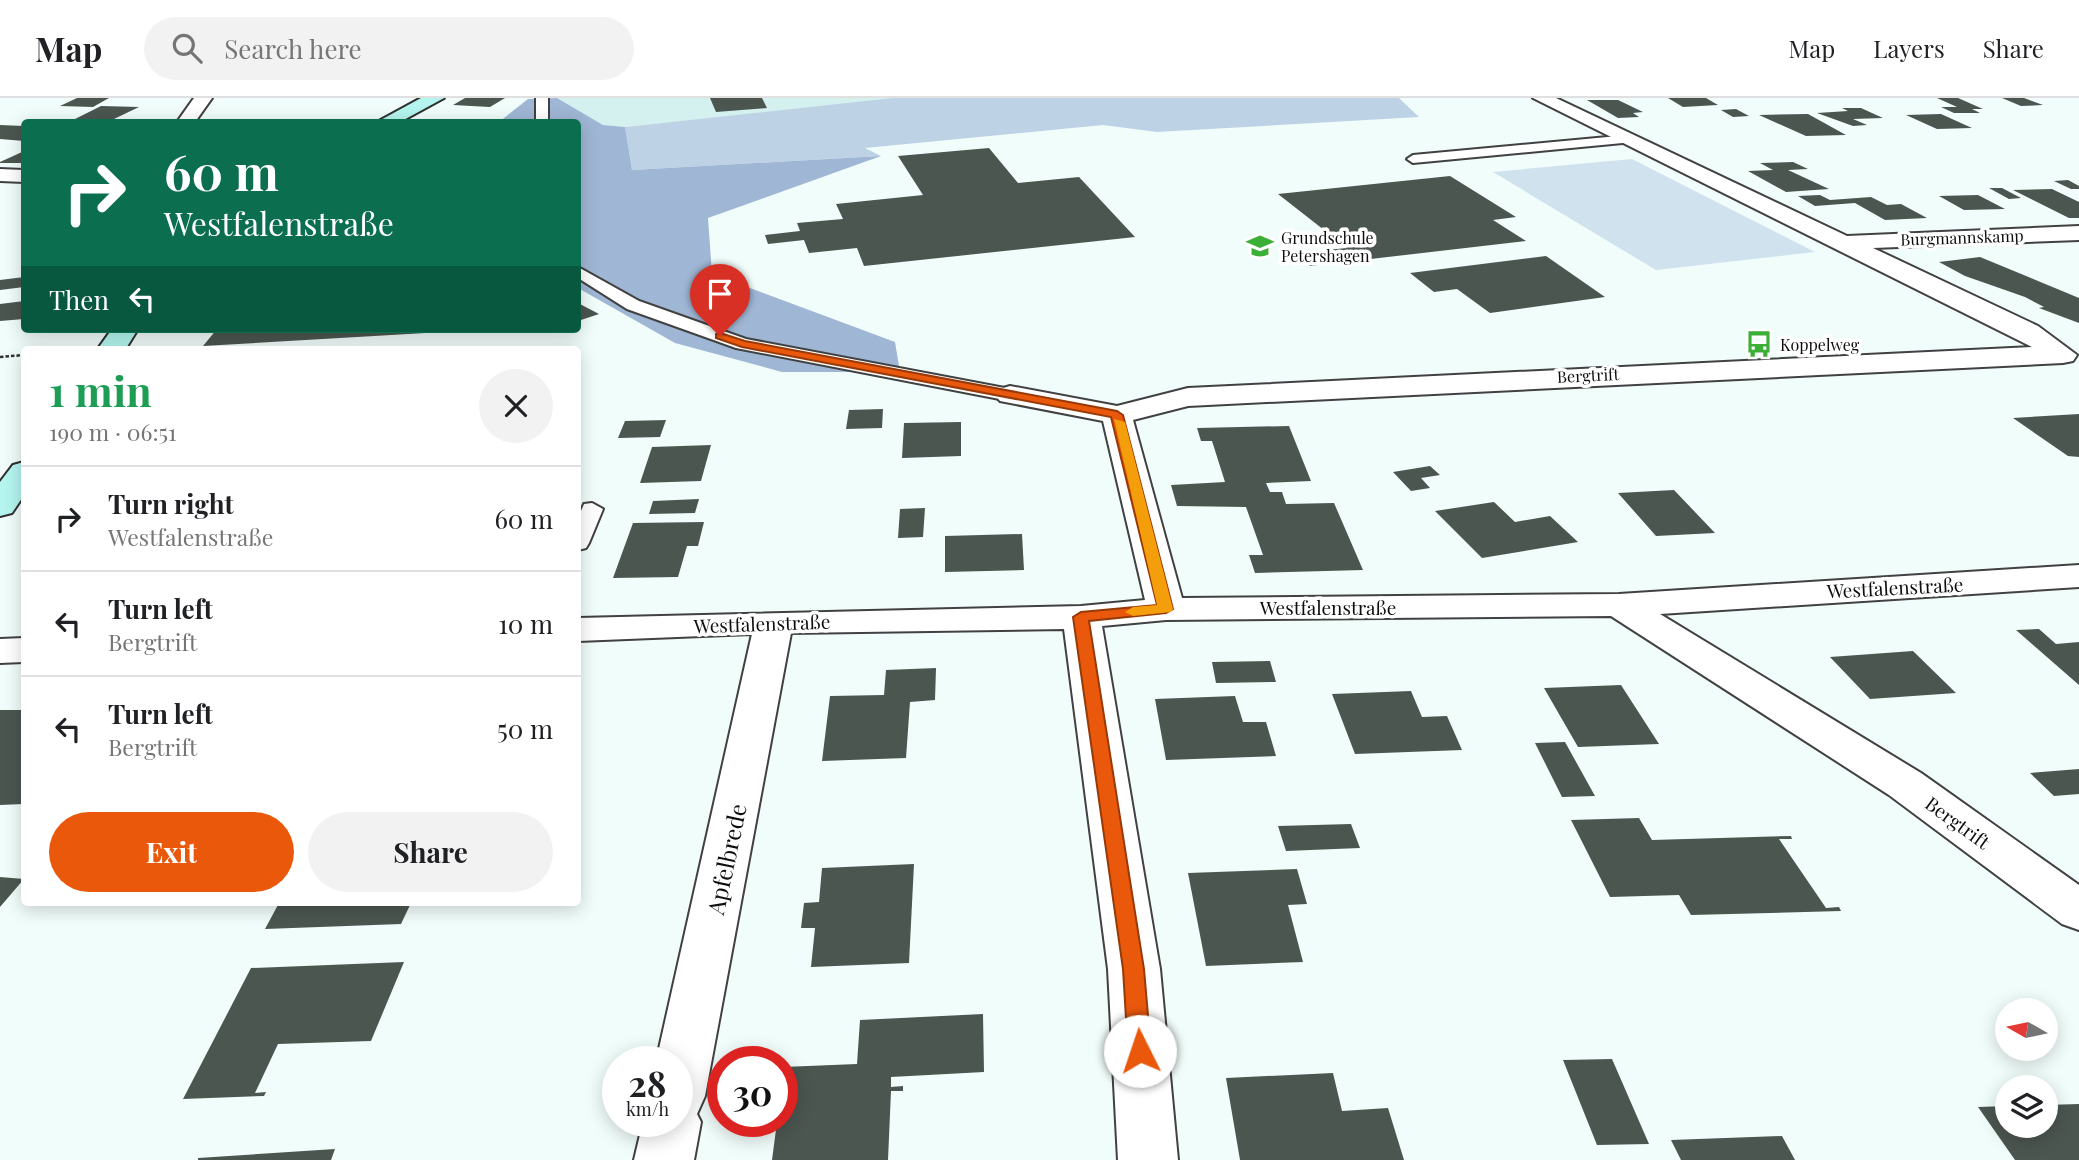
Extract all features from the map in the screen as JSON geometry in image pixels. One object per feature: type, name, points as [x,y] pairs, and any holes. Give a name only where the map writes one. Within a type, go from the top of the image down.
[{"type":"street","points":[[188,119],[204,98]]},
{"type":"street","points":[[392,119],[435,98]]},
{"type":"street","points":[[1542,98],[1844,242],[2028,332],[2070,356]]},
{"type":"street","points":[[0,176],[21,176]]},
{"type":"street","name":"Burgmannskamp","points":[[1844,242],[2079,233]]},
{"type":"street","name":"Bergtrift","points":[[1010,395],[1117,415],[1188,397],[2070,356]]},
{"type":"street","points":[[1117,415],[1166,609]]},
{"type":"street","points":[[0,506],[21,476]]},
{"type":"street","name":"Westfalenstraße","points":[[581,629],[774,622],[1081,617],[1166,609],[1619,605],[2079,576]]},
{"type":"street","name":"Bergtrift","points":[[1619,605],[1905,784],[2079,911]]},
{"type":"street","points":[[1081,617],[1133,969],[1148,1160]]},
{"type":"street","name":"Apfelbrede","points":[[687,1046],[774,622]]},
{"type":"street","points":[[0,651],[21,650]]},
{"type":"street","points":[[664,1160],[669,1137]]},
{"type":"lane","points":[[542,98],[542,119]]},
{"type":"lane","points":[[1413,159],[1629,139]]},
{"type":"lane","name":"Bergtrift","points":[[581,274],[633,305],[742,344],[1010,395]]},
{"type":"lane","points":[[581,536],[592,509]]},
{"type":"path","points":[[0,358],[21,355]]},
{"type":"shaded area","points":[[557,98],[894,99],[625,127],[603,125]]},
{"type":"shaded area","points":[[557,98],[603,125],[625,127],[632,170],[881,156],[708,218],[712,274],[895,342],[900,372],[782,372],[675,343],[581,290],[581,119],[503,119],[528,99]]},
{"type":"shaded area","points":[[893,98],[1399,98],[1419,117],[1157,132],[1103,125],[865,148],[881,156],[632,170],[625,127]]},
{"type":"shaded area","points":[[1632,159],[1815,252],[1656,270],[1493,172]]},
{"type":"building","points":[[77,98],[109,98],[93,107],[60,106]]},
{"type":"building","points":[[465,98],[505,98],[490,107],[453,105]]},
{"type":"building","points":[[710,98],[762,98],[767,108],[716,112]]},
{"type":"building","points":[[1668,98],[1706,98],[1718,105],[1683,107]]},
{"type":"building","points":[[1937,98],[1958,98],[1983,109],[1972,109],[1980,113],[1954,113],[1941,107],[1957,107]]},
{"type":"building","points":[[2002,98],[2024,98],[2043,105],[2021,106]]},
{"type":"building","points":[[1587,100],[1618,100],[1643,112],[1633,113],[1639,117],[1618,118]]},
{"type":"building","points":[[101,106],[139,107],[114,119],[75,119]]},
{"type":"building","points":[[1842,108],[1861,108],[1883,118],[1853,119],[1867,125],[1853,126],[1817,113],[1848,111]]},
{"type":"building","points":[[1736,109],[1749,116],[1733,117],[1721,110]]},
{"type":"building","points":[[1808,114],[1846,135],[1806,136],[1759,115]]},
{"type":"building","points":[[1941,114],[1972,128],[1937,129],[1906,115]]},
{"type":"building","points":[[0,125],[21,126],[21,141],[0,139]]},
{"type":"building","points":[[989,148],[1018,183],[1079,177],[1135,237],[864,266],[857,248],[809,253],[804,240],[768,244],[765,235],[800,231],[797,223],[843,219],[836,204],[923,195],[898,156]]},
{"type":"building","points":[[21,152],[21,163],[0,162]]},
{"type":"building","points":[[1793,162],[1808,169],[1788,170],[1829,189],[1786,192],[1748,171],[1773,170],[1760,163]]},
{"type":"building","points":[[1450,176],[1516,217],[1493,220],[1526,241],[1310,266],[1296,253],[1347,248],[1278,194]]},
{"type":"building","points":[[2068,180],[2079,186],[2079,189],[2071,189],[2054,181]]},
{"type":"building","points":[[1989,188],[2002,188],[2021,198],[2009,199]]},
{"type":"building","points":[[2052,189],[2079,202],[2079,218],[2069,218],[2013,190]]},
{"type":"building","points":[[1820,195],[1830,200],[1871,197],[1887,205],[1901,204],[1927,218],[1885,220],[1855,203],[1815,206],[1798,196]]},
{"type":"building","points":[[1978,195],[2005,209],[1964,210],[1939,196]]},
{"type":"building","points":[[1546,256],[1605,297],[1490,313],[1457,289],[1434,292],[1410,273]]},
{"type":"building","points":[[1980,257],[2079,298],[2079,323],[2039,308],[2044,307],[2025,297],[1965,276],[1939,262]]},
{"type":"building","points":[[21,277],[21,287],[0,290],[0,280]]},
{"type":"building","points":[[21,301],[21,319],[0,321],[0,304]]},
{"type":"building","points":[[581,305],[599,314],[581,320]]},
{"type":"building","points":[[214,333],[426,333],[203,346]]},
{"type":"building","points":[[883,409],[882,428],[846,429],[849,410]]},
{"type":"building","points":[[2079,414],[2079,457],[2068,456],[2013,418]]},
{"type":"building","points":[[666,420],[660,437],[618,438],[625,421]]},
{"type":"building","points":[[961,422],[961,456],[902,458],[904,423]]},
{"type":"building","points":[[1289,426],[1311,481],[1266,483],[1270,492],[1282,492],[1286,504],[1334,503],[1363,570],[1255,573],[1249,555],[1263,555],[1246,507],[1177,506],[1171,485],[1225,482],[1212,441],[1201,441],[1197,428]]},
{"type":"building","points":[[711,445],[701,481],[640,483],[652,447]]},
{"type":"building","points":[[1430,466],[1440,475],[1421,478],[1430,488],[1411,491],[1393,472]]},
{"type":"building","points":[[1674,490],[1715,533],[1656,536],[1618,493]]},
{"type":"building","points":[[699,499],[695,513],[649,514],[653,501]]},
{"type":"building","points":[[1494,502],[1515,522],[1550,516],[1578,542],[1482,558],[1435,511]]},
{"type":"building","points":[[925,508],[923,537],[898,538],[900,509]]},
{"type":"building","points":[[704,522],[698,546],[687,546],[678,577],[613,578],[633,523]]},
{"type":"building","points":[[1022,534],[1024,570],[945,572],[945,536]]},
{"type":"building","points":[[2039,629],[2056,644],[2079,642],[2079,685],[2016,630]]},
{"type":"building","points":[[1913,651],[1956,693],[1870,699],[1830,657]]},
{"type":"building","points":[[1270,661],[1276,682],[1216,683],[1212,662]]},
{"type":"building","points":[[936,668],[935,700],[910,702],[906,758],[822,761],[830,696],[884,695],[886,670]]},
{"type":"building","points":[[1621,685],[1659,744],[1578,747],[1544,688]]},
{"type":"building","points":[[1411,691],[1422,717],[1447,716],[1462,750],[1355,754],[1332,694]]},
{"type":"building","points":[[1235,696],[1243,722],[1266,722],[1276,756],[1166,760],[1155,699]]},
{"type":"building","points":[[0,710],[21,710],[21,804],[0,805]]},
{"type":"building","points":[[1565,742],[1595,796],[1562,797],[1535,743]]},
{"type":"building","points":[[2079,769],[2079,794],[2054,796],[2030,773]]},
{"type":"building","points":[[1639,818],[1652,840],[1791,836],[1792,839],[1779,839],[1826,908],[1839,907],[1841,911],[1691,915],[1679,895],[1610,897],[1571,820]]},
{"type":"building","points":[[1351,824],[1360,848],[1286,851],[1278,826]]},
{"type":"building","points":[[914,864],[909,963],[811,967],[815,928],[801,928],[804,903],[819,902],[822,868]]},
{"type":"building","points":[[1297,869],[1307,904],[1288,905],[1303,962],[1206,966],[1188,873]]},
{"type":"building","points":[[0,877],[21,879],[21,882],[0,907]]},
{"type":"building","points":[[277,906],[410,906],[401,924],[265,929]]},
{"type":"building","points":[[404,962],[371,1041],[278,1044],[255,1093],[266,1092],[264,1096],[183,1099],[251,968]]},
{"type":"building","points":[[983,1014],[984,1072],[891,1077],[891,1087],[903,1086],[903,1091],[891,1091],[888,1160],[772,1160],[775,1137],[798,1137],[798,1066],[857,1064],[860,1020]]},
{"type":"building","points":[[1612,1059],[1649,1144],[1597,1145],[1563,1060]]},
{"type":"building","points":[[1333,1073],[1342,1111],[1388,1108],[1404,1160],[1240,1160],[1226,1078]]},
{"type":"building","points":[[2079,1104],[2079,1160],[2015,1160],[2000,1138],[2058,1138],[2058,1105]]},
{"type":"building","points":[[1995,1106],[1995,1131],[1978,1107]]},
{"type":"building","points":[[1782,1136],[1795,1160],[1681,1160],[1671,1140]]},
{"type":"building","points":[[335,1149],[331,1160],[198,1160],[198,1158]]},
{"type":"slow traffic","points":[[1119,422],[1166,609],[1133,612]]},
{"type":"place","name":"Grundschule Petershagen","points":[[1260,246]]},
{"type":"place","name":"Koppelweg","points":[[1759,344]]},
{"type":"route","points":[[720,336],[742,344],[1117,415],[1166,609],[1081,617],[1133,969],[1140,1051]]}]
